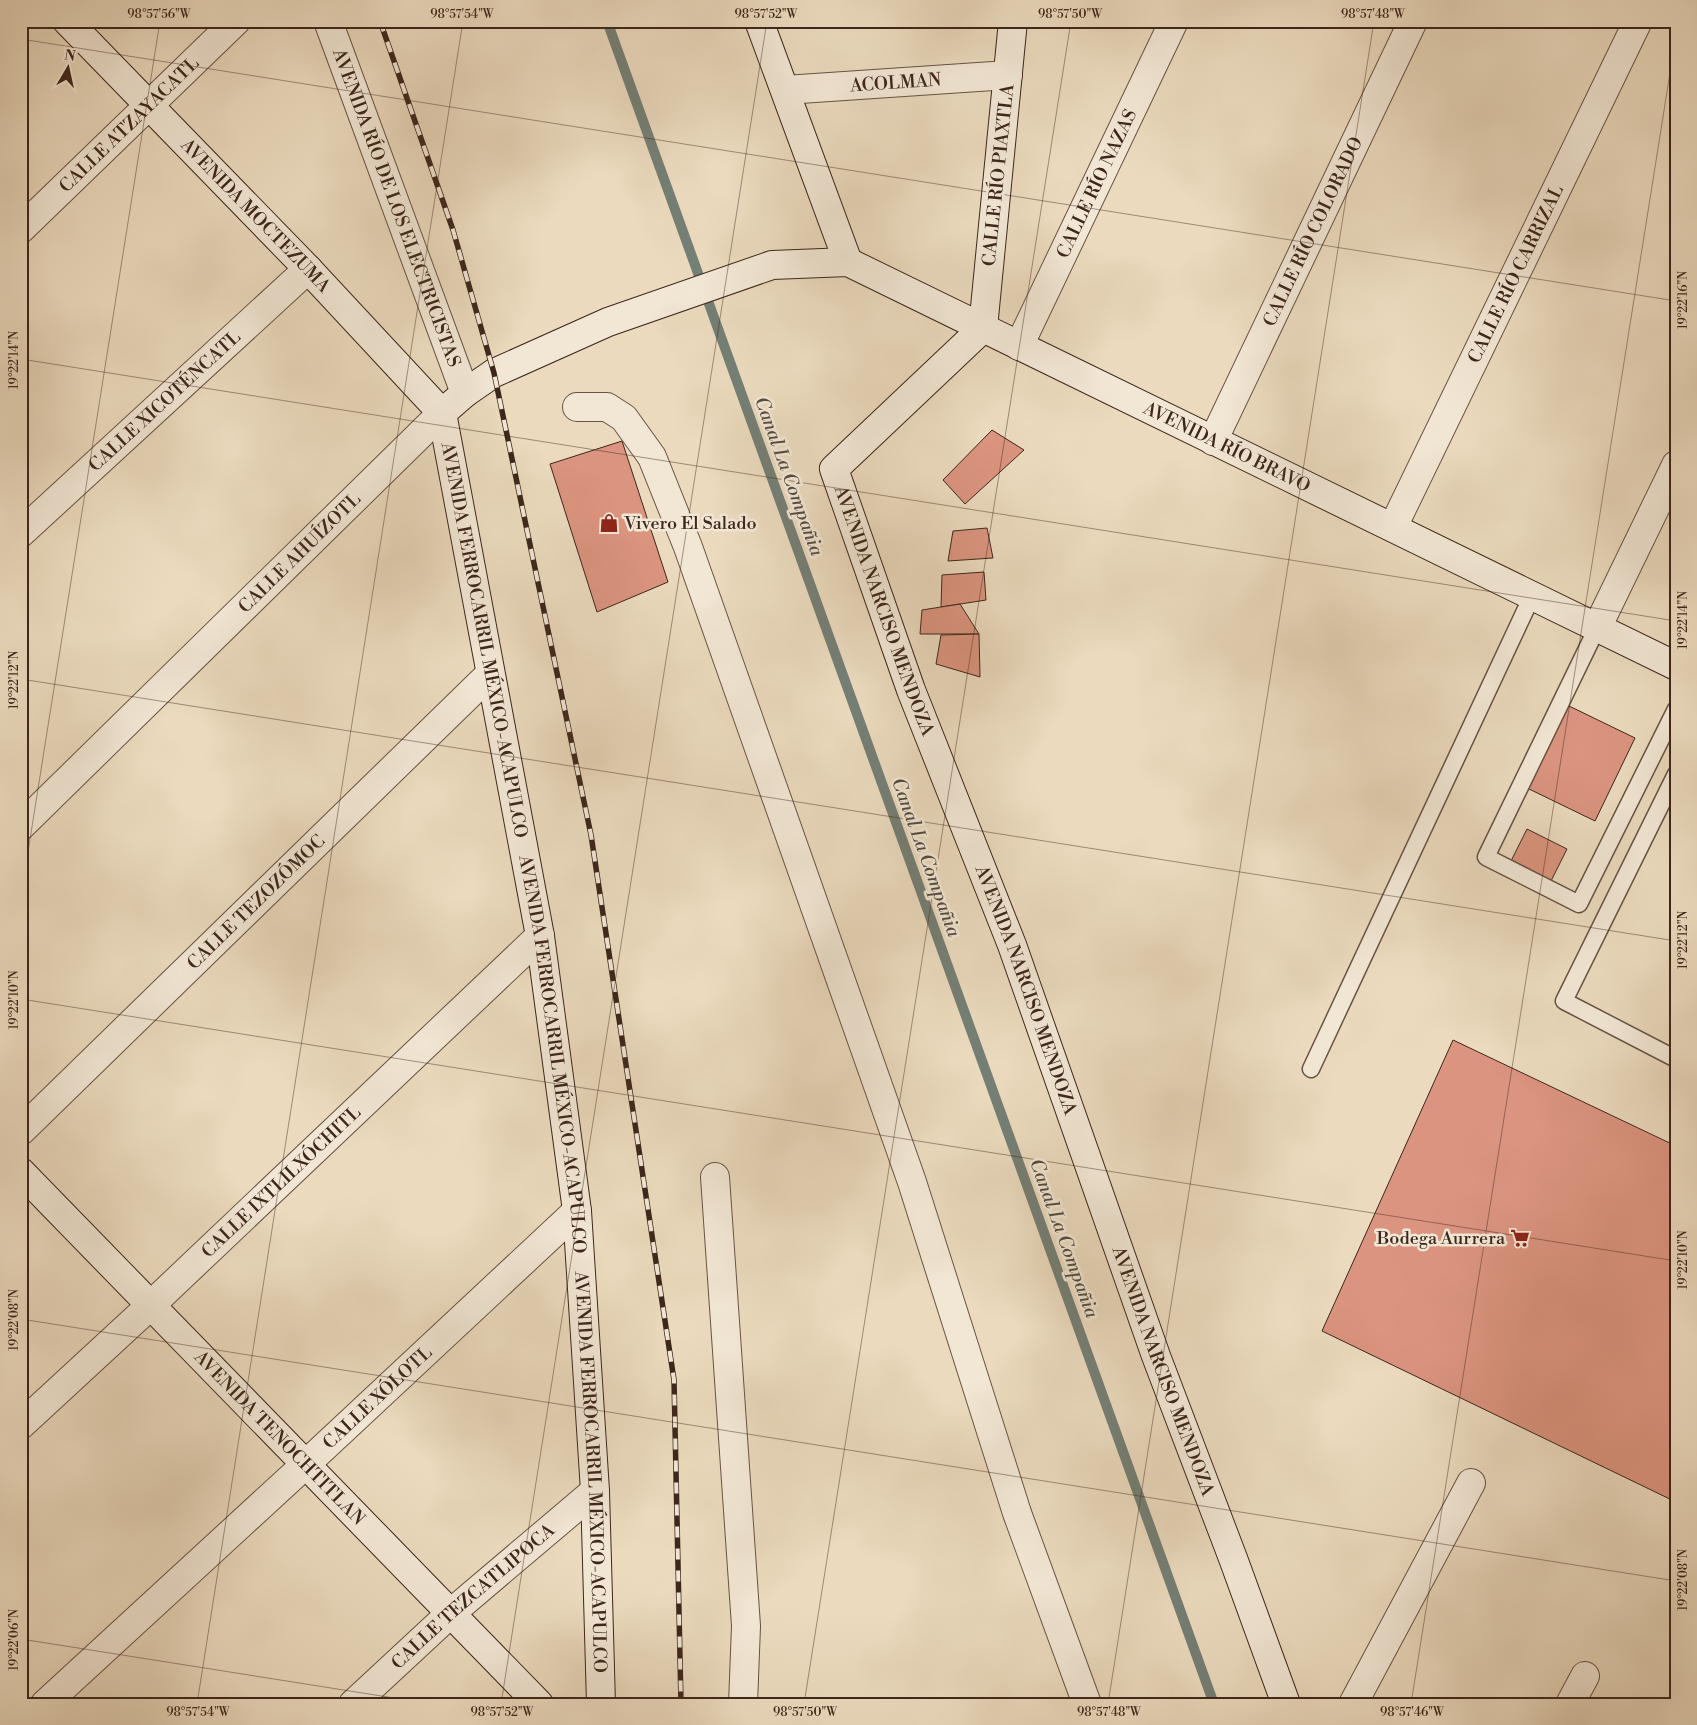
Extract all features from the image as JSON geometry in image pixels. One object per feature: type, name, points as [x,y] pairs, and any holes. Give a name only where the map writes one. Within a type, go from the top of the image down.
[{"type":"street","name":"AVENIDA MOCTEZUMA","points":[[67,21],[308,269],[442,413]]},
{"type":"street","name":"CALLE ATZAYACATL","points":[[21,229],[236,21]]},
{"type":"street","name":"AVENIDA RÍO DE LOS ELECTRICISTAS","points":[[328,21],[465,393]]},
{"type":"street","points":[[759,21],[848,262]]},
{"type":"street","name":"CALLE RÍO PIAXTLA","points":[[983,328],[1013,21]]},
{"type":"street","name":"CALLE RÍO NAZAS","points":[[1019,346],[1174,21]]},
{"type":"street","name":"CALLE RÍO COLORADO","points":[[1214,440],[1413,21]]},
{"type":"street","name":"CALLE RÍO CARRIZAL","points":[[1393,527],[1638,21]]},
{"type":"street","name":"ACOLMAN","points":[[785,90],[1008,75]]},
{"type":"street","name":"AVENIDA RÍO BRAVO","points":[[608,322],[772,265],[848,262],[1676,666]]},
{"type":"street","name":"CALLE XICOTÉNCATL","points":[[21,533],[308,269]]},
{"type":"street","name":"CALLE AHUÍZOTL","points":[[21,826],[442,413],[465,393],[494,373],[608,322]]},
{"type":"street","name":"AVENIDA NARCISO MENDOZA","points":[[983,328],[834,468],[910,690],[1012,945],[1156,1356],[1286,1704]]},
{"type":"street","points":[[577,406],[607,407],[624,418],[652,457],[688,547],[912,1182],[1017,1513],[1087,1704]]},
{"type":"street","name":"AVENIDA FERROCARRIL MÉXICO-ACAPULCO","points":[[442,413],[540,936],[577,1211],[595,1491],[601,1704]]},
{"type":"street","points":[[1597,628],[1676,465]]},
{"type":"street","name":"CALLE TEZOZÓMOC","points":[[21,1131],[490,674]]},
{"type":"street","name":"CALLE IXTLILXÓCHITL","points":[[21,1425],[151,1305],[540,936]]},
{"type":"street","name":"AVENIDA TENOCHTITLAN","points":[[21,1172],[539,1704]]},
{"type":"street","points":[[715,1177],[746,1626],[742,1704]]},
{"type":"street","name":"CALLE XÓLOTL","points":[[45,1704],[577,1211]]},
{"type":"street","points":[[1353,1704],[1471,1483]]},
{"type":"street","name":"CALLE TEZCATLIPOCA","points":[[353,1704],[451,1613],[595,1491]]},
{"type":"street","points":[[1570,1704],[1585,1676]]},
{"type":"lane","points":[[1311,1069],[1532,596]]},
{"type":"lane","points":[[1597,628],[1486,857],[1579,904],[1676,709]]},
{"type":"lane","points":[[1676,774],[1564,1001],[1676,1059]]},
{"type":"building","points":[[992,430],[1024,450],[965,504],[943,480]]},
{"type":"building","name":"Vivero El Salado","points":[[622,441],[668,582],[597,612],[550,464]]},
{"type":"building","points":[[987,528],[993,558],[948,561],[953,531]]},
{"type":"building","points":[[984,572],[986,600],[941,607],[942,575]]},
{"type":"building","points":[[960,604],[979,634],[920,634],[922,610]]},
{"type":"building","points":[[979,634],[980,677],[936,664],[941,635]]},
{"type":"building","points":[[1567,705],[1635,738],[1595,821],[1527,788]]},
{"type":"building","points":[[1527,829],[1567,849],[1549,885],[1509,865]]},
{"type":"building","name":"Bodega Aurrera","points":[[1453,1040],[1676,1146],[1676,1502],[1322,1331]]},
{"type":"waterway","name":"Canal La Compañia","points":[[607,21],[1214,1704]]},
{"type":"railway","points":[[380,21],[453,230],[494,373],[591,835],[674,1380],[681,1704]]},
{"type":"place","name":"Vivero El Salado","points":[[609,523]]},
{"type":"place","name":"Bodega Aurrera","points":[[1520,1238]]}]
